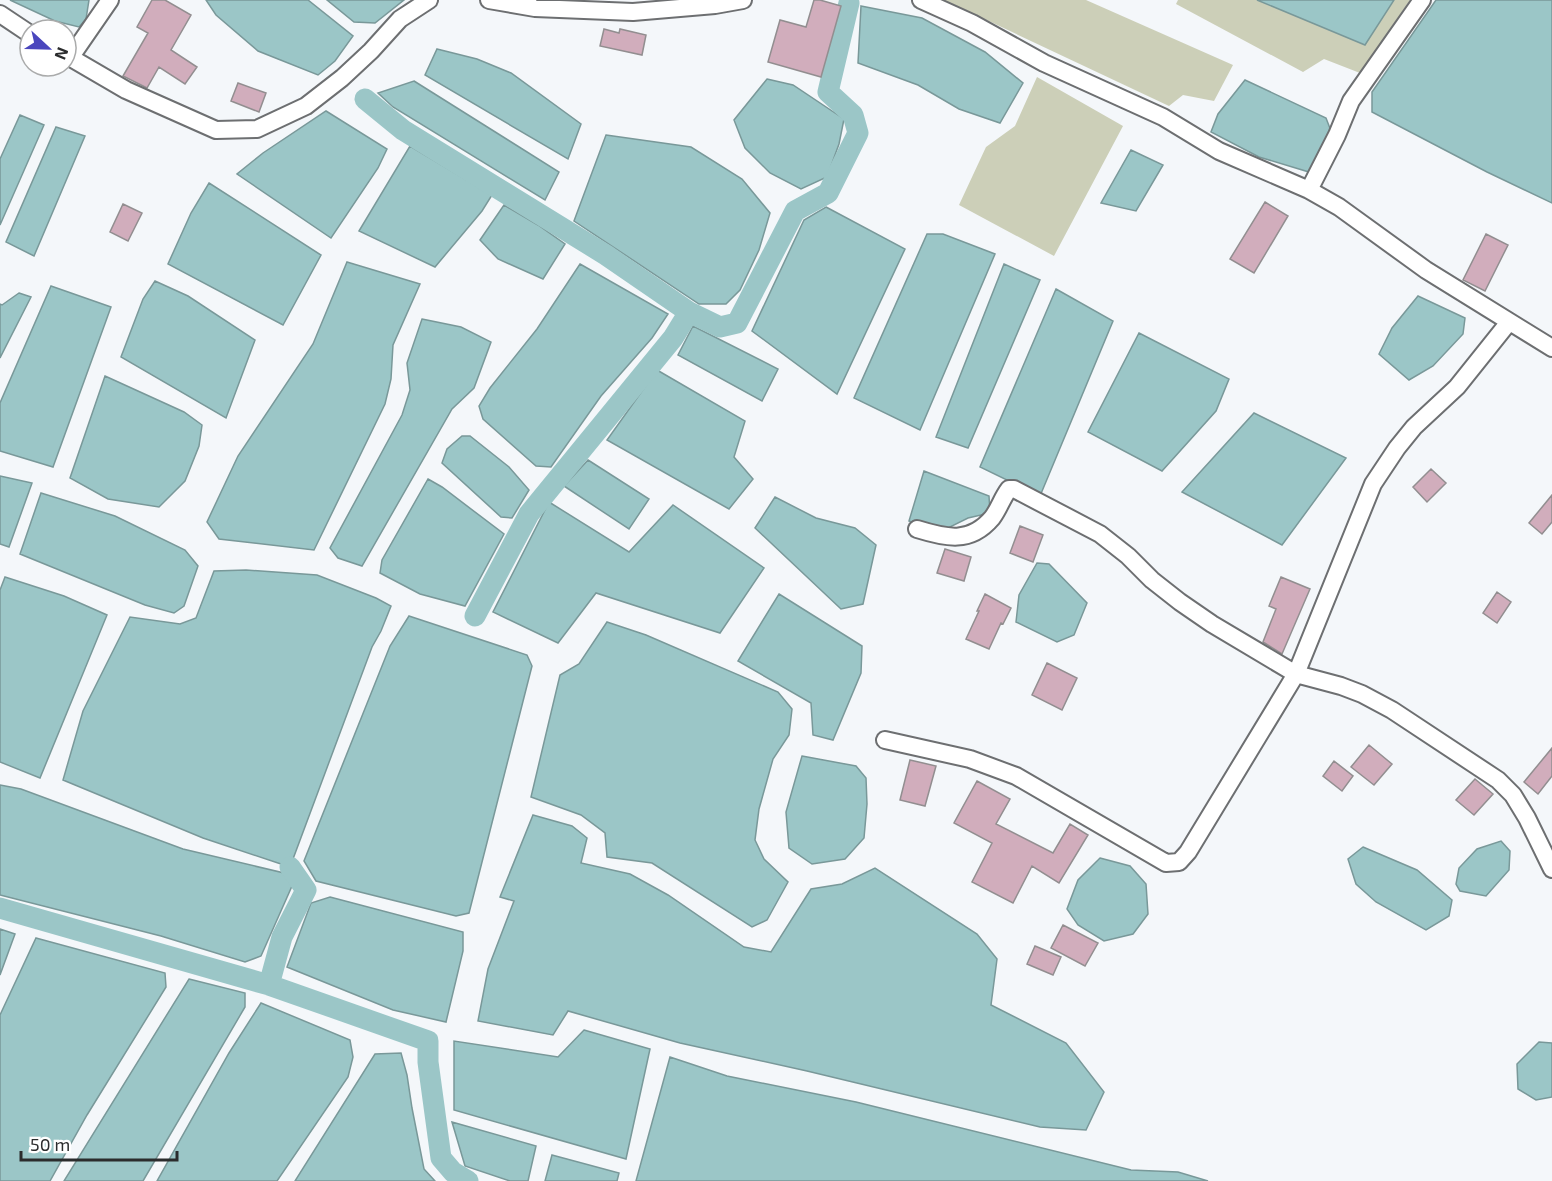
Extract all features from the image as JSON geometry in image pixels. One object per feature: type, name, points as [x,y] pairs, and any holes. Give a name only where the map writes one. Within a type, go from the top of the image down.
[{"type":"street","points":[[78,43],[110,0]]},
{"type":"street","points":[[78,63],[126,90],[216,130],[256,129],[306,106],[342,78],[400,19],[429,0]]},
{"type":"street","points":[[489,0],[535,8],[604,11],[651,6],[715,5],[743,0]]},
{"type":"street","points":[[921,0],[972,23],[1044,63],[1163,117],[1219,151],[1309,190],[1339,207],[1426,270],[1552,348]]},
{"type":"street","points":[[1309,190],[1337,135],[1351,100],[1422,0]]},
{"type":"street","points":[[0,14],[18,26]]},
{"type":"street","points":[[885,740],[969,759],[1016,777],[1166,863],[1179,862],[1188,852],[1296,675],[1373,484],[1414,427],[1457,387],[1509,322]]},
{"type":"street","points":[[917,529],[952,538],[971,535],[992,518],[1009,489],[1020,491],[1100,534],[1180,602],[1296,675],[1341,686],[1362,694],[1498,780],[1513,795],[1552,868]]},
{"type":"green space","points":[[944,0],[1086,0],[1233,65],[1214,101],[1183,95],[1169,106]]},
{"type":"green space","points":[[1178,0],[1410,0],[1360,73],[1324,59],[1303,72],[1176,4]]},
{"type":"green space","points":[[1037,77],[1123,126],[1054,256],[959,205],[986,147],[1015,126]]},
{"type":"water","points":[[10,0],[89,0],[86,19],[79,27],[78,18],[49,18]]},
{"type":"water","points":[[206,0],[308,0],[353,36],[335,61],[318,75],[258,51],[216,15]]},
{"type":"water","points":[[327,0],[404,0],[375,23],[354,22]]},
{"type":"water","points":[[1257,0],[1394,0],[1365,45]]},
{"type":"water","points":[[1436,0],[1552,0],[1552,203],[1372,112],[1372,92]]},
{"type":"water","points":[[861,6],[922,18],[985,52],[1023,83],[1000,123],[959,109],[918,85],[858,63]]},
{"type":"water","points":[[437,49],[477,59],[511,73],[581,124],[568,159],[425,75]]},
{"type":"water","points":[[767,79],[793,85],[844,119],[839,144],[827,177],[801,189],[770,173],[745,148],[734,120]]},
{"type":"water","points":[[1245,80],[1326,118],[1331,131],[1309,172],[1259,157],[1211,132],[1218,114]]},
{"type":"water","points":[[414,81],[559,172],[545,200],[393,107],[378,93]]},
{"type":"water","points":[[326,111],[387,149],[378,168],[331,238],[237,174],[263,153]]},
{"type":"water","points":[[20,115],[44,125],[0,225],[0,159]]},
{"type":"water","points":[[56,127],[85,136],[34,256],[6,242]]},
{"type":"water","points":[[606,135],[691,147],[742,179],[770,213],[759,250],[740,290],[726,304],[699,304],[574,221]]},
{"type":"water","points":[[410,146],[492,195],[482,211],[435,267],[359,231]]},
{"type":"water","points":[[1131,150],[1163,165],[1136,211],[1101,203]]},
{"type":"water","points":[[209,183],[321,255],[283,325],[168,264],[191,213]]},
{"type":"water","points":[[504,205],[565,244],[543,279],[498,259],[480,240]]},
{"type":"water","points":[[826,207],[905,249],[837,394],[752,331],[804,220]]},
{"type":"water","points":[[927,234],[943,234],[995,254],[920,430],[854,398]]},
{"type":"water","points":[[347,262],[420,284],[393,345],[391,379],[385,404],[314,550],[219,539],[207,522],[238,456],[313,344]]},
{"type":"water","points":[[580,264],[668,314],[652,338],[601,396],[551,467],[536,466],[483,419],[479,406],[490,388],[537,329]]},
{"type":"water","points":[[1004,264],[1040,280],[968,448],[936,437]]},
{"type":"water","points":[[155,281],[188,296],[255,340],[226,418],[121,357],[143,299]]},
{"type":"water","points":[[51,286],[111,307],[53,467],[0,451],[0,403]]},
{"type":"water","points":[[1056,289],[1113,321],[1040,496],[980,467]]},
{"type":"water","points":[[19,293],[31,297],[0,358],[0,304],[2,305]]},
{"type":"water","points":[[1418,296],[1465,318],[1463,334],[1433,366],[1409,380],[1379,354],[1392,328]]},
{"type":"water","points":[[422,319],[461,327],[491,342],[474,388],[452,409],[362,566],[338,558],[330,548],[402,415],[410,390],[407,363]]},
{"type":"water","points":[[693,326],[778,369],[762,401],[678,355]]},
{"type":"water","points":[[1139,333],[1229,379],[1216,411],[1162,471],[1088,432]]},
{"type":"water","points":[[657,370],[745,421],[734,457],[753,479],[729,509],[607,440]]},
{"type":"water","points":[[105,376],[184,412],[202,425],[199,446],[185,481],[159,507],[108,499],[70,478]]},
{"type":"water","points":[[1254,413],[1346,458],[1282,545],[1182,492]]},
{"type":"water","points":[[462,436],[470,436],[509,467],[529,490],[512,518],[501,517],[442,463],[447,449]]},
{"type":"water","points":[[588,460],[649,499],[629,529],[564,486]]},
{"type":"water","points":[[924,471],[989,496],[990,513],[968,518],[940,532],[909,521]]},
{"type":"water","points":[[0,476],[32,483],[9,547],[0,544]]},
{"type":"water","points":[[428,479],[504,534],[465,606],[420,594],[380,573],[382,560]]},
{"type":"water","points":[[41,493],[115,516],[185,550],[198,566],[184,606],[174,613],[145,605],[20,554]]},
{"type":"water","points":[[775,497],[816,518],[855,528],[876,545],[863,604],[841,609],[755,528]]},
{"type":"water","points":[[549,502],[629,552],[673,505],[764,568],[720,633],[596,593],[558,643],[493,612]]},
{"type":"water","points":[[1037,563],[1049,564],[1087,603],[1074,635],[1057,642],[1016,622],[1019,595]]},
{"type":"water","points":[[246,570],[317,575],[391,606],[372,647],[290,867],[203,838],[63,780],[83,711],[130,617],[180,624],[196,618],[214,571]]},
{"type":"water","points":[[5,577],[64,596],[107,615],[40,778],[0,762],[0,590]]},
{"type":"water","points":[[779,594],[862,646],[861,673],[833,740],[813,735],[811,703],[738,661]]},
{"type":"water","points":[[409,616],[527,655],[532,666],[469,913],[456,916],[316,881],[304,861],[390,646]]},
{"type":"water","points":[[607,622],[646,635],[778,692],[792,709],[789,735],[773,759],[759,809],[755,840],[764,859],[788,882],[767,920],[752,927],[652,863],[607,857],[605,833],[581,815],[531,797],[560,675],[579,664]]},
{"type":"water","points":[[802,756],[856,766],[866,778],[867,804],[864,838],[845,859],[812,864],[789,848],[786,812]]},
{"type":"water","points":[[0,785],[21,789],[183,849],[284,873],[292,886],[261,956],[245,962],[161,936],[0,895]]},
{"type":"water","points":[[533,815],[572,826],[587,838],[581,863],[630,874],[668,895],[744,947],[771,952],[811,889],[842,884],[875,868],[977,934],[997,959],[991,1005],[1066,1043],[1104,1092],[1086,1130],[1040,1127],[680,1043],[568,1011],[553,1035],[478,1021],[488,969],[514,901],[500,897]]},
{"type":"water","points":[[1501,841],[1510,851],[1509,870],[1486,896],[1460,891],[1456,884],[1459,868],[1477,849]]},
{"type":"water","points":[[1363,847],[1417,870],[1452,900],[1449,916],[1426,930],[1376,902],[1356,884],[1348,859]]},
{"type":"water","points":[[1100,858],[1130,866],[1146,884],[1148,914],[1133,934],[1104,941],[1078,925],[1067,909],[1078,880]]},
{"type":"water","points":[[330,897],[463,932],[463,951],[446,1022],[393,1010],[287,967],[311,903]]},
{"type":"water","points":[[0,929],[15,934],[0,975]]},
{"type":"water","points":[[36,938],[165,973],[166,987],[87,1115],[50,1181],[0,1181],[0,1015]]},
{"type":"water","points":[[189,979],[245,993],[245,1007],[143,1181],[64,1181]]},
{"type":"water","points":[[261,1003],[350,1040],[353,1057],[348,1077],[277,1181],[157,1181],[229,1053]]},
{"type":"water","points":[[584,1030],[650,1049],[626,1159],[454,1110],[454,1041],[558,1057]]},
{"type":"water","points":[[1539,1042],[1552,1043],[1552,1097],[1536,1100],[1518,1089],[1517,1064]]},
{"type":"water","points":[[401,1053],[424,1169],[435,1181],[295,1181],[375,1054]]},
{"type":"water","points":[[670,1057],[727,1076],[856,1102],[1131,1170],[1178,1172],[1208,1181],[636,1181]]},
{"type":"water","points":[[452,1122],[536,1146],[528,1181],[510,1181],[465,1166]]},
{"type":"water","points":[[552,1155],[619,1173],[617,1181],[545,1181]]},
{"type":"building","points":[[152,0],[165,0],[191,15],[171,50],[197,67],[185,84],[159,67],[147,88],[123,76],[148,33],[137,27]]},
{"type":"building","points":[[814,0],[841,6],[821,77],[768,62],[780,20],[806,27]]},
{"type":"building","points":[[604,29],[619,33],[620,29],[646,35],[642,55],[600,46]]},
{"type":"building","points":[[238,83],[266,93],[259,112],[231,101]]},
{"type":"building","points":[[1265,202],[1288,216],[1254,273],[1230,259]]},
{"type":"building","points":[[123,204],[142,213],[128,241],[110,232]]},
{"type":"building","points":[[1486,234],[1508,245],[1485,291],[1463,280]]},
{"type":"building","points":[[1431,469],[1446,483],[1427,502],[1413,487]]},
{"type":"building","points":[[1552,495],[1552,522],[1542,534],[1529,523]]},
{"type":"building","points":[[1020,526],[1043,535],[1033,562],[1010,553]]},
{"type":"building","points":[[945,549],[971,557],[964,581],[937,573]]},
{"type":"building","points":[[1281,577],[1310,589],[1282,654],[1263,642],[1276,609],[1269,606]]},
{"type":"building","points":[[1497,592],[1511,602],[1497,623],[1483,613]]},
{"type":"building","points":[[985,594],[1011,608],[989,649],[966,639]]},
{"type":"building","points":[[1047,663],[1077,678],[1062,710],[1032,695]]},
{"type":"building","points":[[1369,745],[1392,764],[1374,785],[1351,767]]},
{"type":"building","points":[[1552,748],[1552,776],[1538,794],[1524,782]]},
{"type":"building","points":[[910,760],[936,766],[925,806],[900,800]]},
{"type":"building","points":[[1334,761],[1353,776],[1342,791],[1323,776]]},
{"type":"building","points":[[1475,779],[1493,794],[1474,815],[1456,800]]},
{"type":"building","points":[[977,781],[1010,799],[996,824],[1053,853],[1070,824],[1088,835],[1059,883],[1032,866],[1013,903],[972,882],[992,843],[954,823]]},
{"type":"building","points":[[1063,925],[1098,943],[1085,966],[1051,948]]},
{"type":"building","points":[[1035,946],[1061,957],[1053,975],[1027,964]]},
{"type":"waterway","points":[[365,99],[403,130],[606,255],[689,312],[720,327],[737,323],[795,211],[828,193],[858,133],[853,115],[828,92],[849,3]]},
{"type":"waterway","points":[[475,616],[529,514],[673,338],[689,312]]},
{"type":"waterway","points":[[269,985],[282,937],[306,890],[290,867]]},
{"type":"waterway","points":[[0,908],[269,985],[428,1041],[428,1062],[441,1158],[453,1172],[468,1181]]}]
